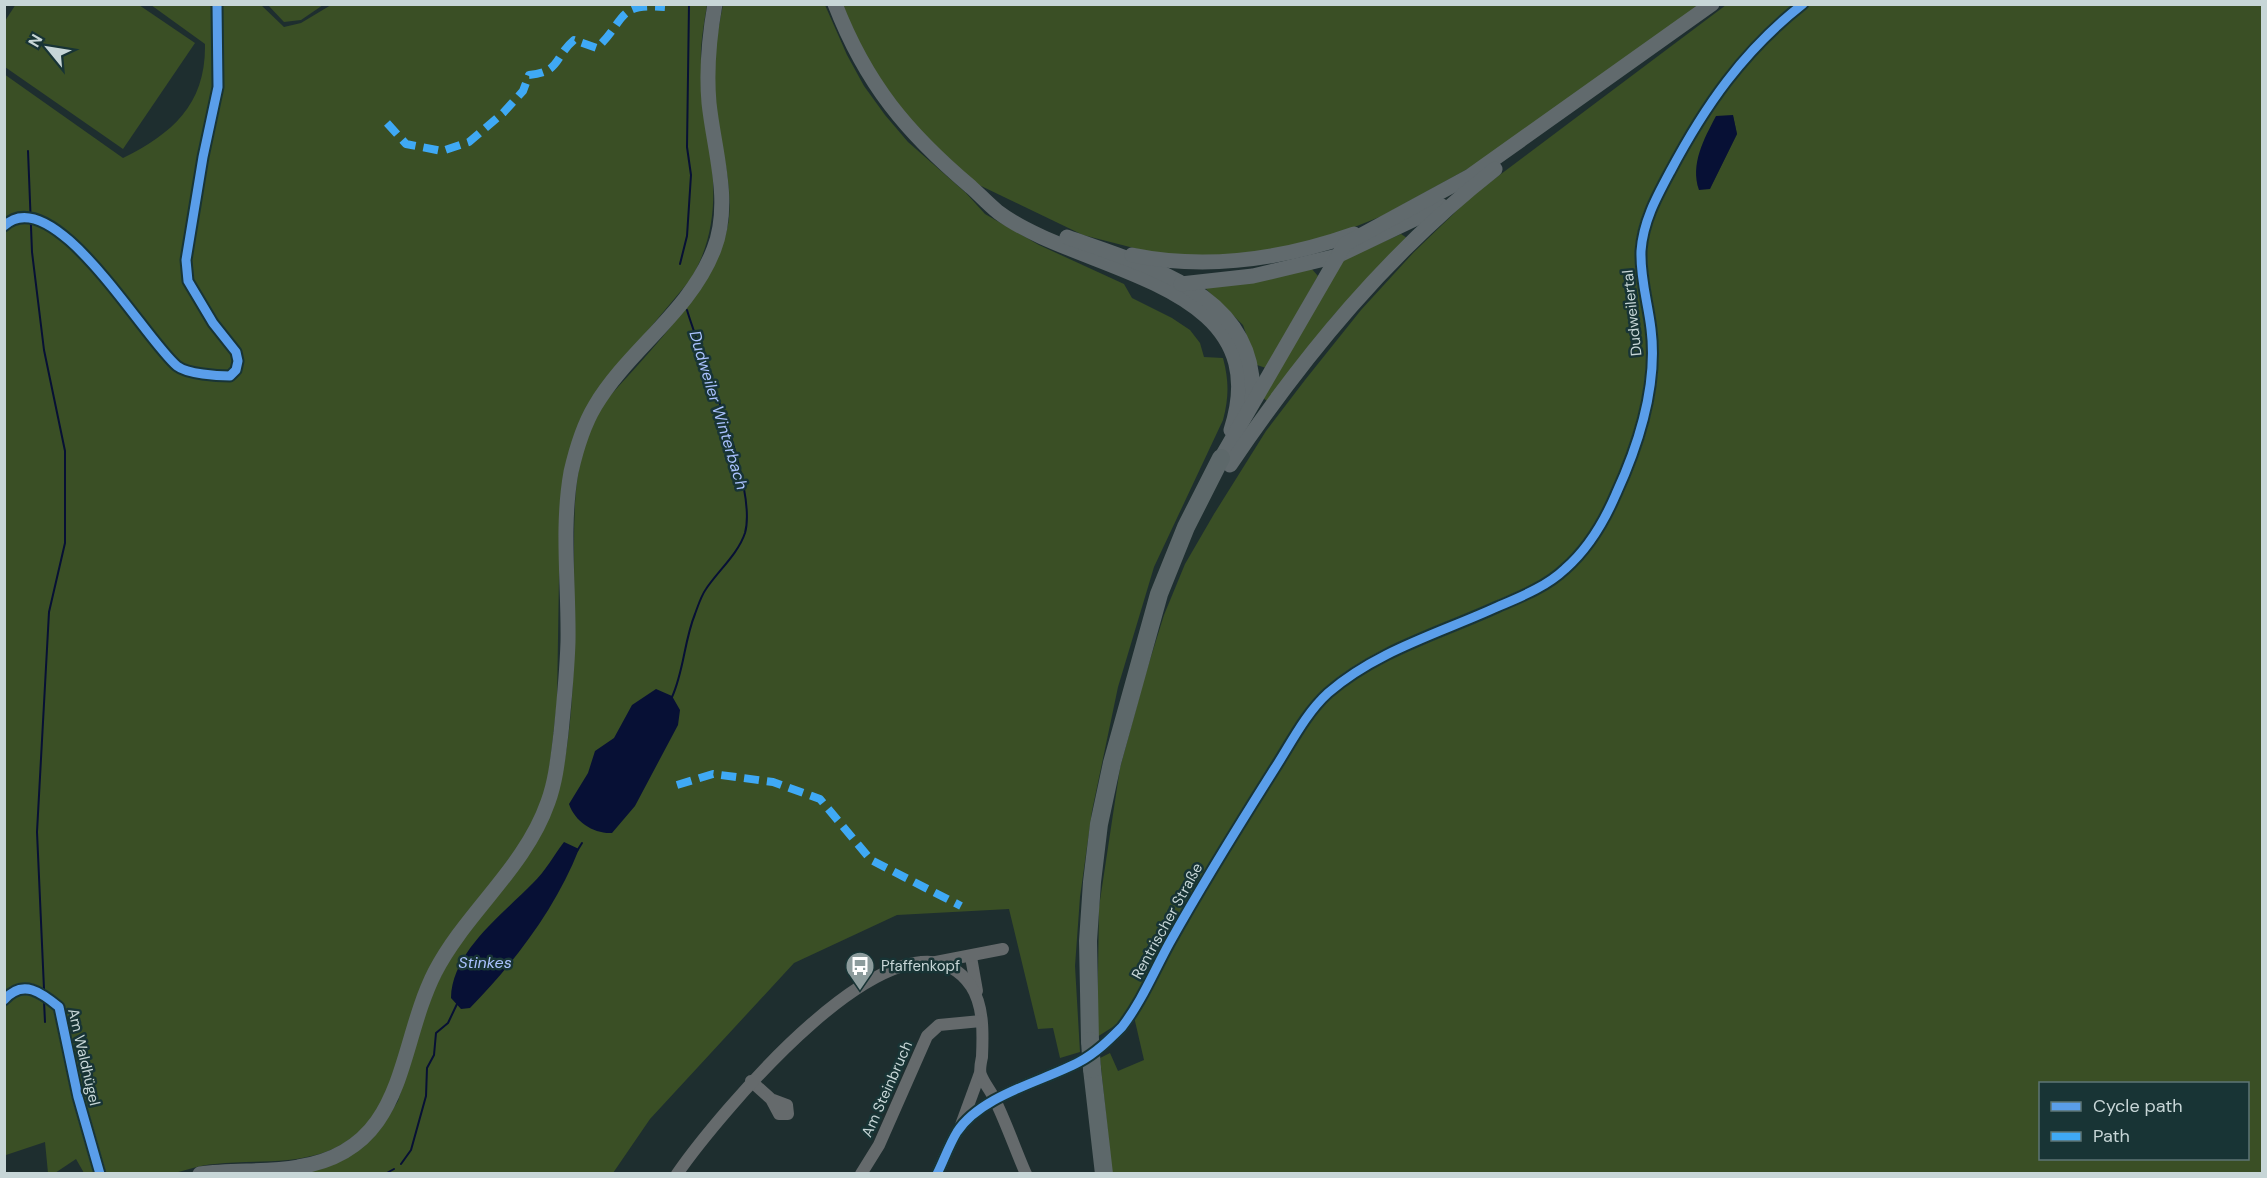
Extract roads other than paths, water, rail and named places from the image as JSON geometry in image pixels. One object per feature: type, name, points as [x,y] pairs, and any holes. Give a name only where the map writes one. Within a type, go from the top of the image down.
[{"type":"highway","points":[[1104,1173],[1090,1041],[1088,941],[1099,824],[1112,763],[1152,620],[1226,462]]},
{"type":"main road","points":[[200,1173],[295,1168],[314,1164],[351,1146],[374,1126],[392,1099],[424,996],[442,959],[520,855],[541,820],[556,773],[564,703],[567,642],[567,509],[579,442],[597,402],[689,293],[714,249],[719,229],[721,190],[708,73],[710,33],[715,4]]},
{"type":"main road","points":[[835,4],[849,40],[879,93],[915,138],[998,212],[1019,225],[1145,279],[1183,298],[1218,327],[1230,345],[1238,376],[1238,401],[1226,462]]},
{"type":"main road","points":[[1226,462],[1347,310],[1424,230],[1468,192],[1712,4]]},
{"type":"main road","points":[[1226,462],[1242,439],[1251,406],[1337,256],[1353,238],[1470,176],[1638,59]]},
{"type":"main road","points":[[973,189],[1040,226],[1102,249],[1182,284],[1203,296],[1222,311],[1238,332],[1247,350],[1251,371],[1251,406]]},
{"type":"main road","points":[[1145,279],[1182,284],[1253,276],[1337,256],[1415,221],[1468,192]]},
{"type":"main road","points":[[1102,249],[1174,262],[1234,261],[1302,249],[1379,224]]},
{"type":"street","name":"Dudweilertal","points":[[1395,650],[1453,627],[1541,586],[1563,572],[1591,542],[1617,492],[1644,416],[1650,390],[1653,360],[1652,330],[1642,282],[1641,252],[1647,219],[1691,132],[1723,83],[1746,55],[1803,4]]},
{"type":"street","name":"Rentrischer Straße","points":[[938,1173],[958,1130],[1010,1090],[1079,1062],[1122,1028],[1245,816],[1315,707],[1339,684],[1395,650]]},
{"type":"street","points":[[677,1173],[751,1081],[816,1018],[843,999],[901,965],[971,957],[1003,949]]},
{"type":"street","points":[[958,1130],[980,1073],[981,1021],[971,957]]},
{"type":"street","points":[[928,963],[943,966],[957,973],[969,984],[978,998]]},
{"type":"street","name":"Am Waldhügel","points":[[4,1000],[14,991],[33,989],[59,1007],[78,1097],[100,1173]]},
{"type":"street","name":"Am Steinbruch","points":[[861,1173],[879,1145],[927,1036],[939,1025],[981,1021]]},
{"type":"street","points":[[980,1073],[996,1101],[1026,1173]]},
{"type":"street","points":[[751,1081],[771,1099]]},
{"type":"water","points":[[1733,115],[1737,134],[1710,189],[1699,190],[1697,161],[1707,134],[1716,116]]},
{"type":"water","points":[[656,689],[672,696],[680,710],[678,725],[635,806],[612,833],[592,829],[580,821],[569,804],[588,773],[595,751],[614,738],[632,705]]},
{"type":"water","name":"Stinkes","points":[[564,842],[579,849],[570,871],[546,913],[518,953],[486,991],[470,1008],[461,1009],[451,998],[454,981],[469,949],[537,879]]},
{"type":"waterway","name":"Dudweiler Winterbach","points":[[680,264],[687,236],[691,175],[687,147],[689,4]]},
{"type":"waterway","points":[[28,151],[32,252],[44,350],[65,451],[65,543],[49,612],[37,832],[44,989]]},
{"type":"waterway","name":"Dudweiler Winterbach","points":[[672,697],[691,624],[700,601],[706,589],[742,541],[747,512],[744,486],[736,456],[687,310]]},
{"type":"waterway","name":"Dudweiler Winterbach","points":[[577,851],[582,843]]},
{"type":"waterway","points":[[44,1001],[45,1022]]},
{"type":"waterway","name":"Dudweiler Winterbach","points":[[401,1164],[411,1150],[426,1096],[427,1068],[434,1055],[436,1033],[448,1023],[457,1004]]},
{"type":"waterway","name":"Dudweiler Winterbach","points":[[385,1174],[394,1169]]},
{"type":"place","name":"Pfaffenkopf","points":[[860,992]]}]
